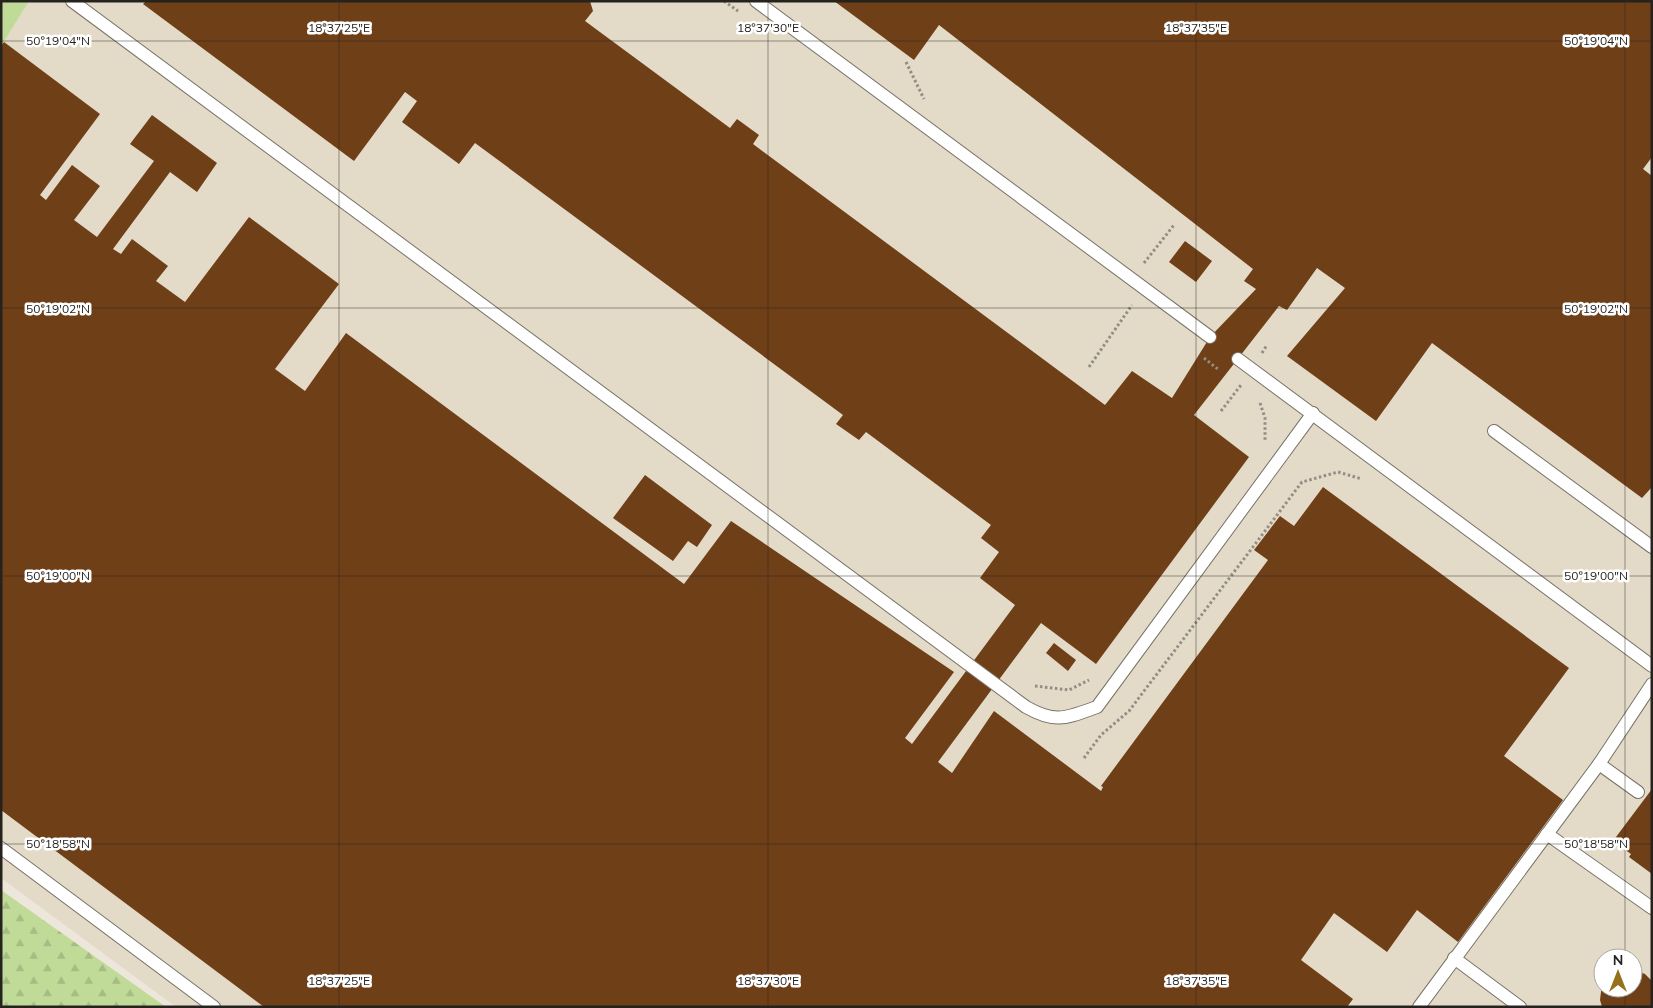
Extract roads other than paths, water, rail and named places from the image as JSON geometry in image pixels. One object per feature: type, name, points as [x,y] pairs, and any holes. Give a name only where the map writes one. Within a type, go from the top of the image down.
[{"type":"lane","points":[[72,1],[1026,708],[1045,718],[1068,718],[1097,707],[1313,413]]},
{"type":"lane","points":[[756,1],[1210,337]]},
{"type":"lane","points":[[1238,359],[1652,666]]},
{"type":"lane","points":[[1494,431],[1652,547]]},
{"type":"lane","points":[[1419,1007],[1599,764],[1652,684]]},
{"type":"lane","points":[[1599,764],[1638,792]]},
{"type":"lane","points":[[1547,834],[1652,908]]},
{"type":"lane","points":[[1,848],[214,1007]]},
{"type":"lane","points":[[1454,958],[1520,1007]]}]
